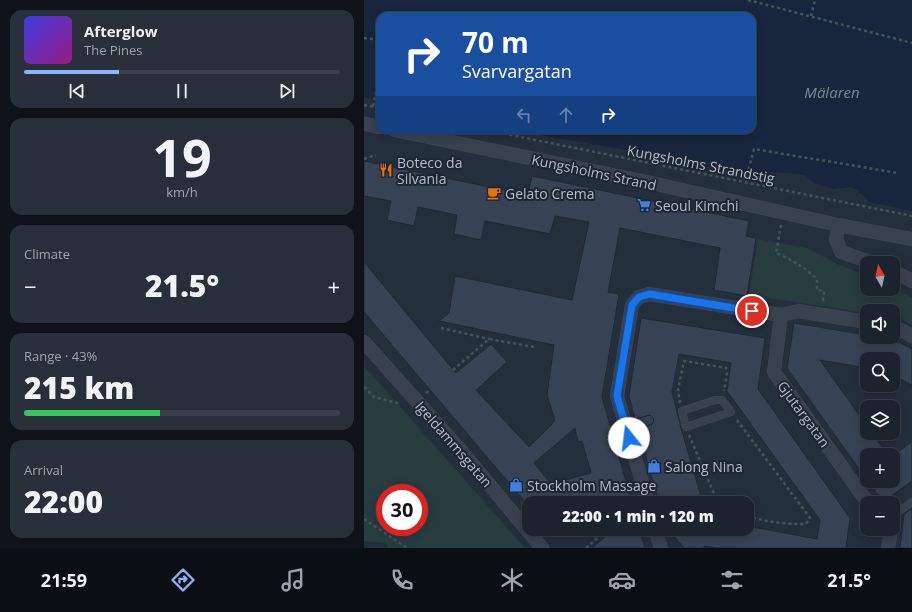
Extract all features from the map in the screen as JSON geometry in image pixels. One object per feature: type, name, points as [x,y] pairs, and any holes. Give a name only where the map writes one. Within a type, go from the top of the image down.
[{"type":"street","points":[[364,124],[376,126]]},
{"type":"street","name":"Kungsholms Strand","points":[[414,134],[648,182],[838,225],[912,238]]},
{"type":"street","points":[[838,225],[836,239],[841,252],[860,259]]},
{"type":"street","points":[[900,274],[912,281]]},
{"type":"street","points":[[646,496],[617,396],[632,305],[639,297],[649,294],[781,315],[798,311],[860,321]]},
{"type":"street","name":"Gjutargatan","points":[[781,315],[774,372],[863,496]]},
{"type":"street","points":[[900,330],[912,336]]},
{"type":"street","name":"Igeldammsgatan","points":[[364,342],[463,453],[542,548]]},
{"type":"street","points":[[658,536],[661,548]]},
{"type":"street","points":[[888,548],[890,536]]},
{"type":"lane","points":[[715,400],[722,400],[731,412],[686,427],[682,411],[715,400]]},
{"type":"lane","points":[[625,425],[632,425],[649,420]]},
{"type":"lane","points":[[900,511],[912,502]]},
{"type":"path","points":[[748,0],[912,42]]},
{"type":"path","points":[[811,16],[815,0]]},
{"type":"path","points":[[364,38],[376,40]]},
{"type":"path","points":[[373,106],[376,92]]},
{"type":"path","points":[[364,105],[376,107]]},
{"type":"path","name":"Kungsholms Strandstig","points":[[506,134],[912,216]]},
{"type":"path","points":[[746,175],[754,149],[898,173]]},
{"type":"path","points":[[364,159],[376,155]]},
{"type":"path","points":[[779,239],[776,253],[806,268],[816,279],[817,290],[824,291],[822,300],[816,299]]},
{"type":"path","points":[[441,328],[534,347]]},
{"type":"path","points":[[453,370],[489,339]]},
{"type":"path","points":[[682,411],[678,390],[684,361],[726,368],[727,373],[722,400]]},
{"type":"path","points":[[364,387],[374,396],[406,406]]},
{"type":"path","points":[[731,412],[810,518],[806,524],[785,524],[754,518]]},
{"type":"path","points":[[686,427],[715,496]]},
{"type":"path","points":[[364,519],[407,548]]},
{"type":"path","points":[[586,548],[600,536]]},
{"type":"green space","points":[[758,239],[807,248],[837,264],[860,273],[860,296],[900,296],[900,292],[912,298],[912,325],[900,319],[900,304],[860,304],[860,312],[749,295]]},
{"type":"green space","points":[[364,366],[525,548],[388,548],[386,543],[364,541]]},
{"type":"water","name":"Mälaren","points":[[364,0],[912,0],[912,211],[869,202],[862,194],[851,187],[833,189],[814,183],[805,175],[763,171],[751,176],[646,155],[645,151],[635,147],[630,151],[534,134],[756,134],[756,12],[376,12],[376,99],[364,97]]},
{"type":"building","points":[[364,161],[528,195],[532,176],[749,221],[746,236],[756,238],[747,296],[714,290],[720,248],[620,228],[608,292],[619,294],[602,397],[630,496],[522,496],[522,498],[364,312],[364,262],[456,373],[491,344],[507,362],[476,390],[529,447],[555,421],[547,395],[554,345],[439,321],[449,313],[455,276],[572,300],[589,222],[555,216],[550,234],[485,221],[481,240],[454,234],[457,215],[418,207],[414,226],[387,220],[391,201],[364,196]],"holes":[[[575,428],[578,442],[582,441],[591,473],[551,484],[534,463]]]},
{"type":"building","points":[[641,318],[765,338],[758,389],[850,518],[846,548],[716,548],[704,546],[704,548],[684,548],[674,536],[754,536],[754,527],[817,539],[820,520],[727,391],[731,363],[679,354],[672,392],[701,496],[657,496],[638,429],[651,425],[654,419],[650,415],[635,419],[629,396]]},
{"type":"building","points":[[794,323],[860,334],[860,344],[900,344],[900,343],[912,349],[912,385],[900,379],[900,352],[860,352],[860,367],[820,360],[860,416],[860,440],[877,440],[883,448],[860,448],[860,470],[787,368]]},
{"type":"building","points":[[912,442],[912,481],[891,496],[879,496],[873,488],[900,488],[900,450]]},
{"type":"building","points":[[911,509],[912,548],[900,548],[904,514]]},
{"type":"building","points":[[606,536],[641,536],[645,548],[592,548]]},
{"type":"place","name":"Boteco da Silvania","points":[[386,170]]},
{"type":"place","name":"Gelato Crema","points":[[494,193]]},
{"type":"place","name":"Seoul Kimchi","points":[[644,205]]},
{"type":"place","name":"Salong Nina","points":[[654,466]]},
{"type":"place","name":"Stockholm Massage","points":[[516,485]]},
{"type":"route","points":[[629,438],[617,396],[632,305],[639,297],[649,294],[752,311]]}]
